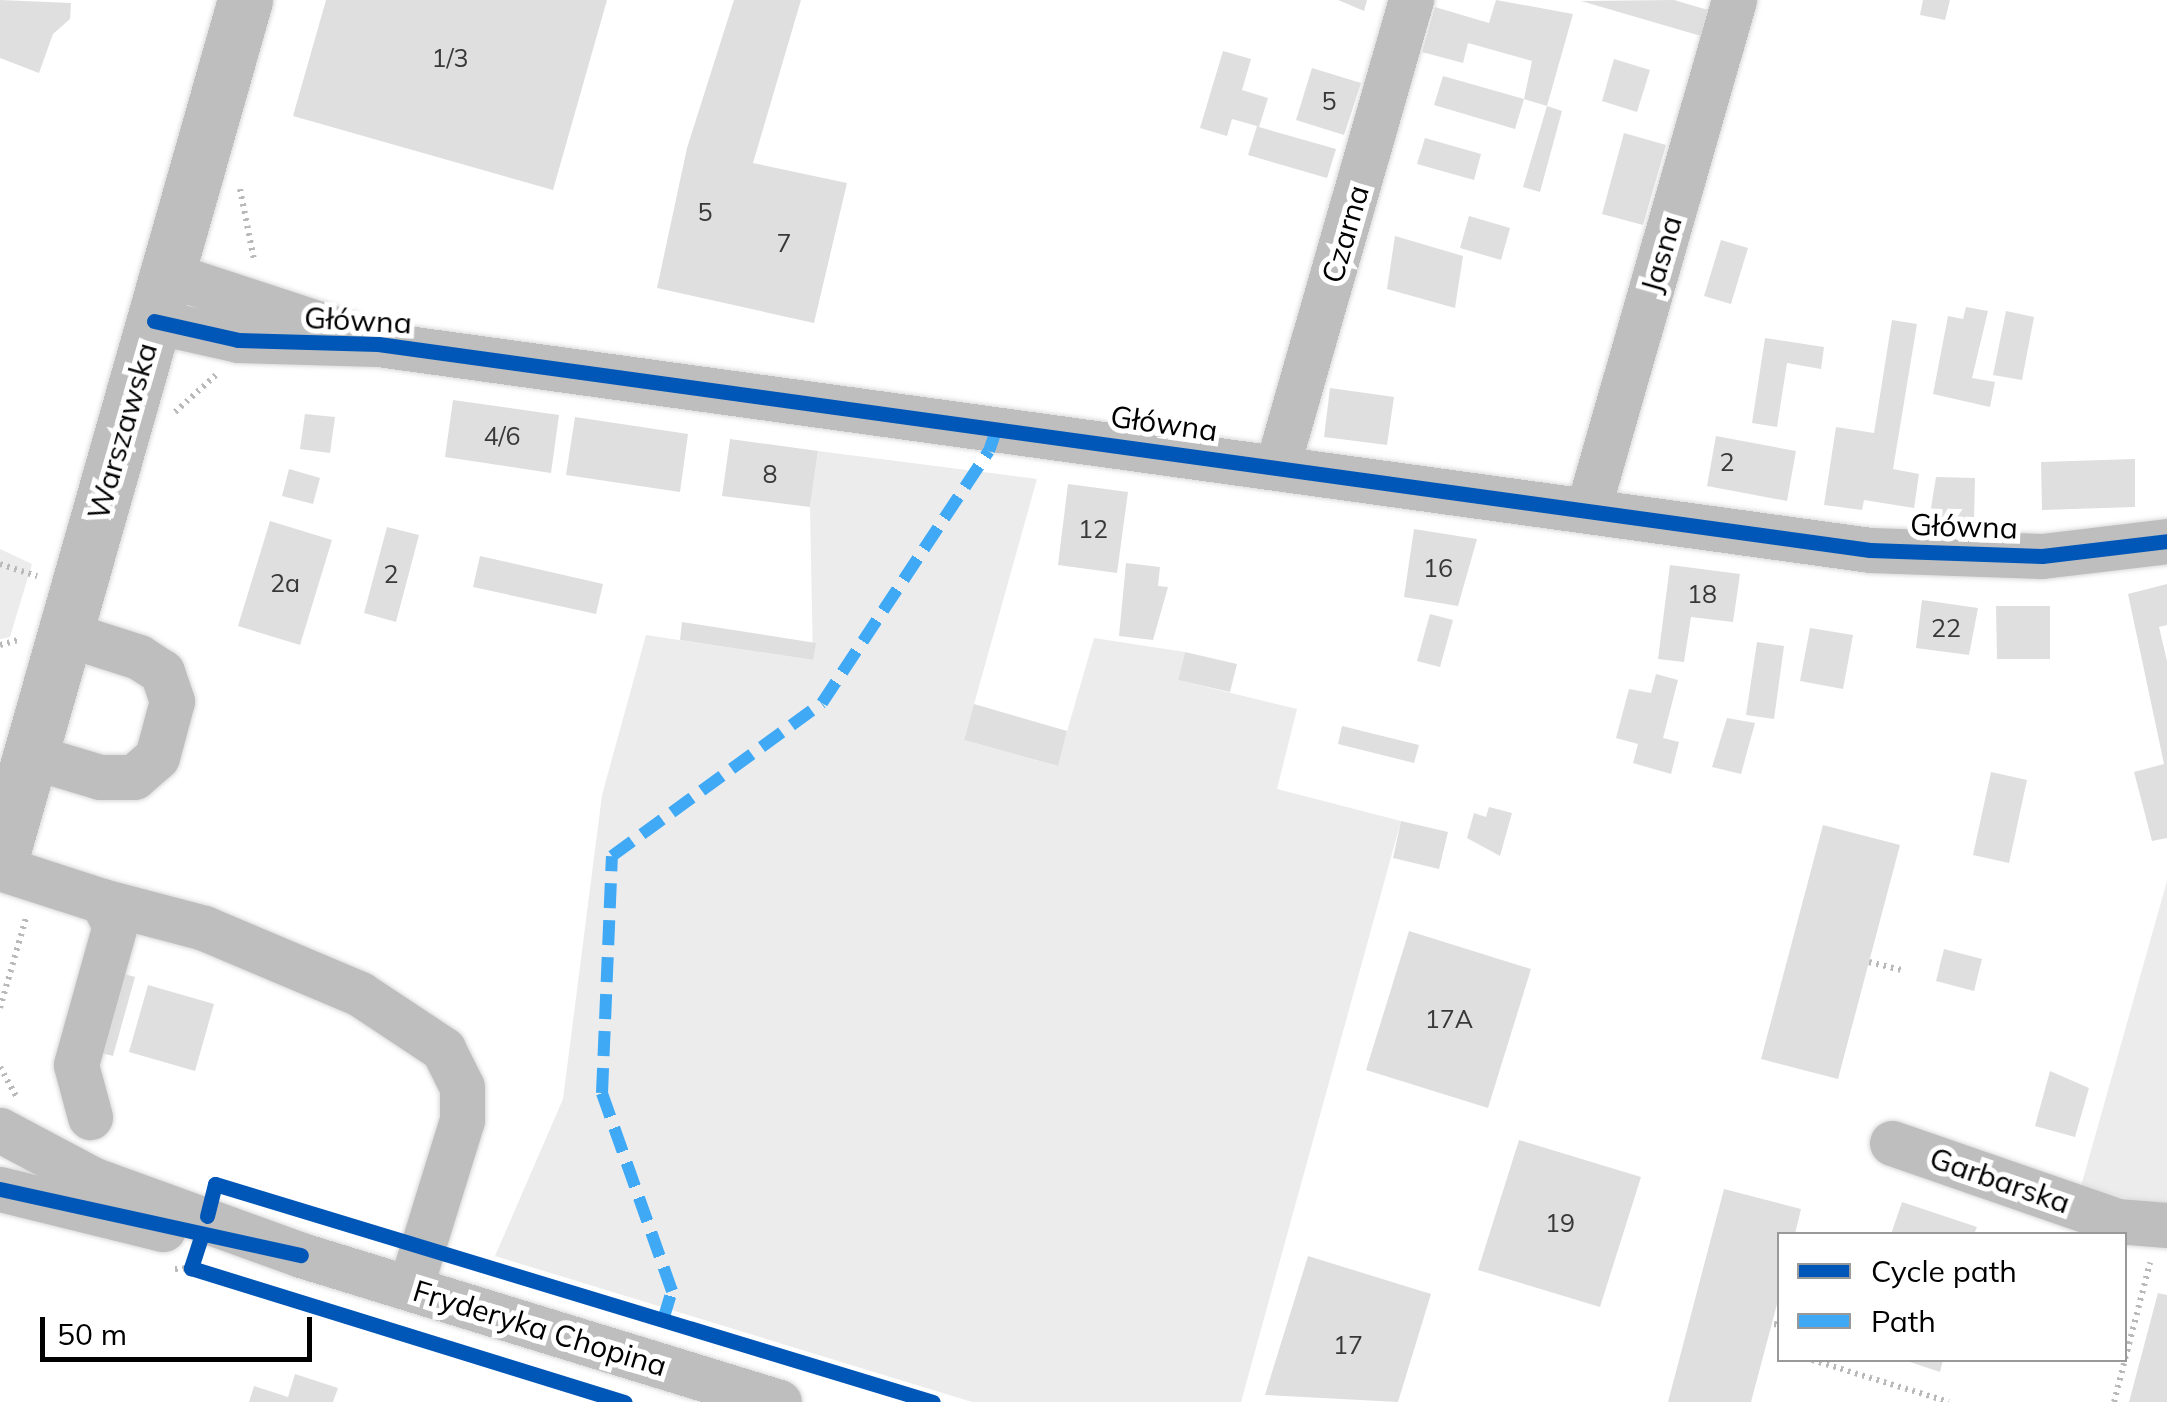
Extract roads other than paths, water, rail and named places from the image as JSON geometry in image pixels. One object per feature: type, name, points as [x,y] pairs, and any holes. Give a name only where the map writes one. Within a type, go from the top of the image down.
[{"type":"main road","name":"Warszawska","points":[[12,870],[30,756],[41,637],[161,298],[244,0]]},
{"type":"street","name":"Czarna","points":[[1278,467],[1411,0]]},
{"type":"street","name":"Jasna","points":[[1588,509],[1734,0]]},
{"type":"street","name":"Główna","points":[[161,298],[238,340],[378,344],[1953,556],[2167,541]]},
{"type":"street","points":[[30,756],[134,778],[157,757],[172,701],[162,672],[139,656],[41,637]]},
{"type":"street","points":[[12,870],[108,913],[204,928],[360,994],[444,1049],[462,1086],[462,1120],[410,1288]]},
{"type":"street","points":[[63,1166],[90,1117],[134,966],[108,913]]},
{"type":"street","name":"Fryderyka Chopina","points":[[0,1130],[63,1166],[301,1255],[779,1402]]},
{"type":"street","name":"Garbarska","points":[[1892,1143],[2116,1221],[2164,1225]]},
{"type":"street","name":"Fryderyka Chopina","points":[[0,1190],[200,1259],[301,1255]]}]
